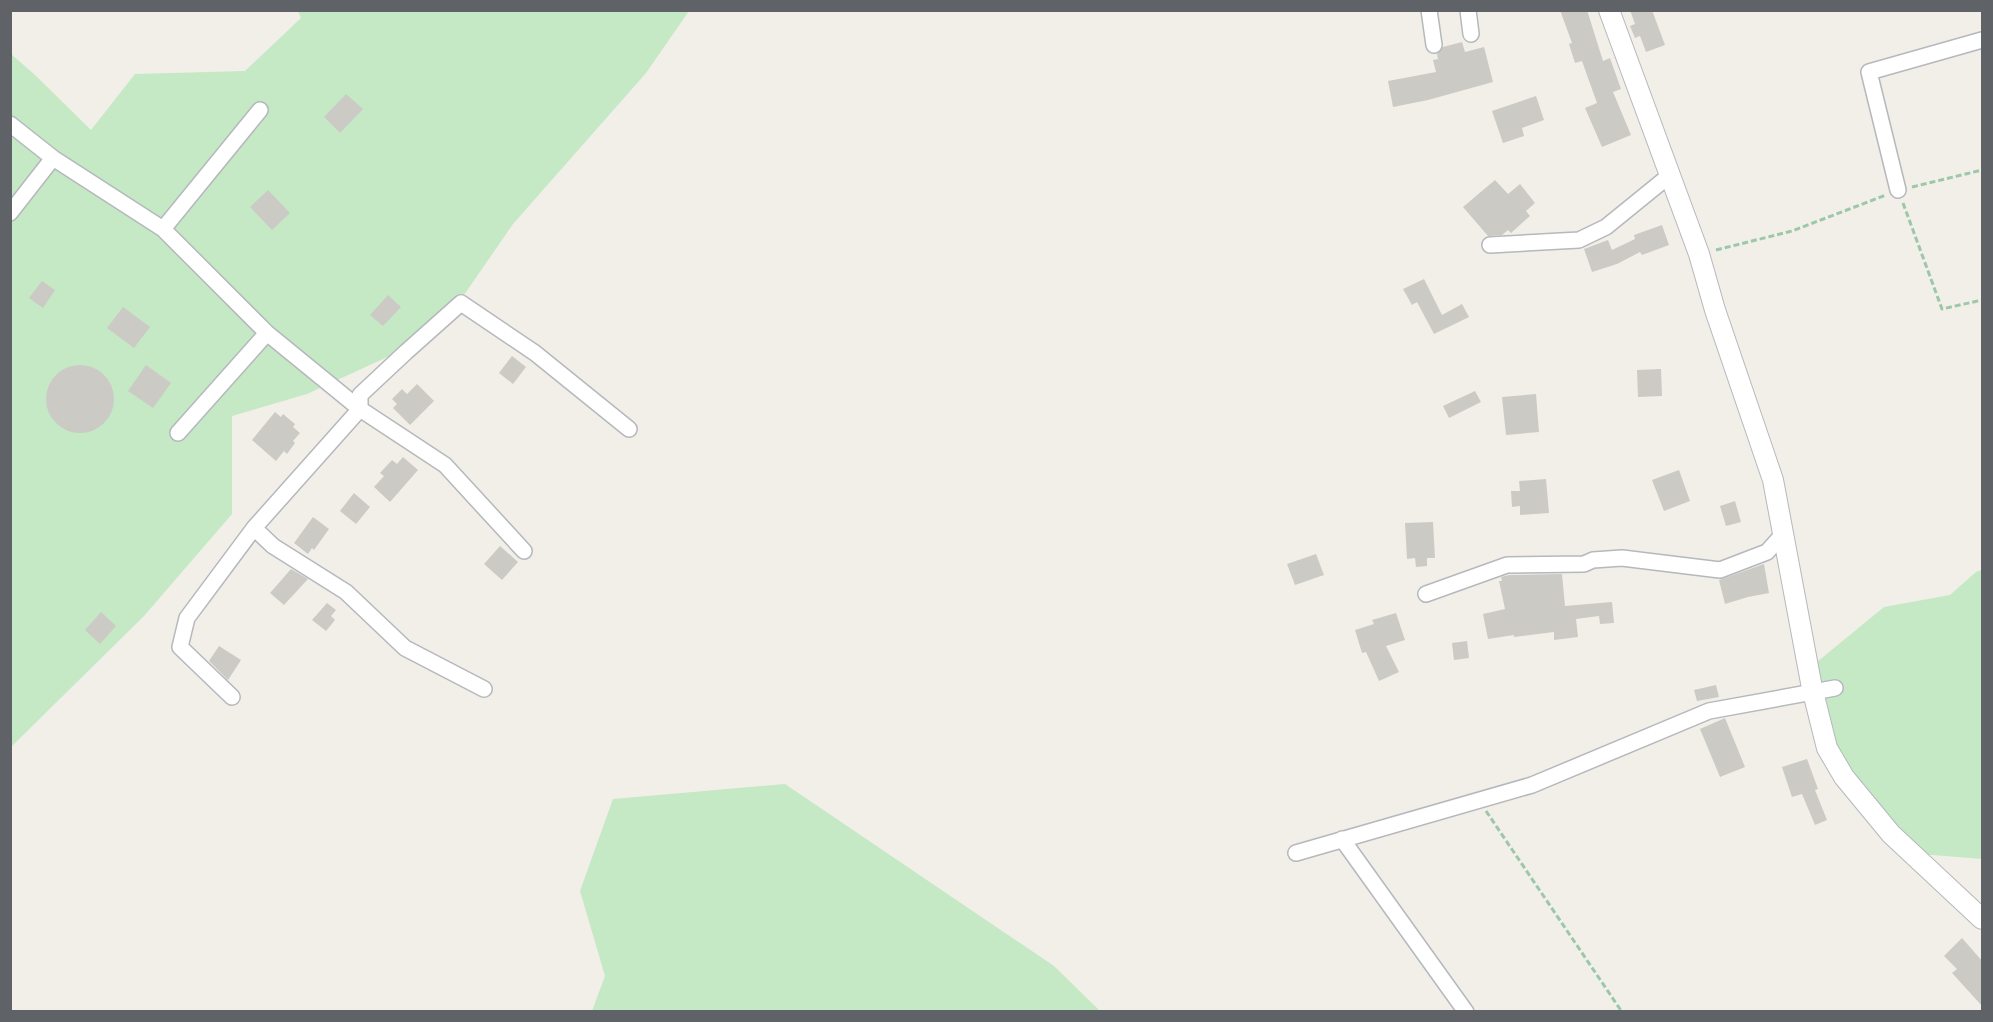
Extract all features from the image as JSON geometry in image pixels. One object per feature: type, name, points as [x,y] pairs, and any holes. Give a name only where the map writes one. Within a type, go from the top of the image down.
[{"type":"street","points":[[1429,10],[1434,45]]},
{"type":"street","points":[[1468,10],[1471,34]]},
{"type":"street","points":[[1609,10],[1700,254],[1714,310],[1773,480],[1812,691],[1827,748],[1844,777],[1891,834],[1983,919]]},
{"type":"street","points":[[1898,190],[1869,72],[1983,40]]},
{"type":"street","points":[[163,229],[260,110]]},
{"type":"street","points":[[10,124],[53,158],[163,229],[267,333],[360,409],[445,465],[524,551]]},
{"type":"street","points":[[10,213],[53,158]]},
{"type":"street","points":[[1490,245],[1579,240],[1606,227],[1670,175]]},
{"type":"street","points":[[232,697],[180,647],[187,618],[254,528],[360,409],[360,395],[461,303],[535,353],[629,429]]},
{"type":"street","points":[[178,432],[267,333]]},
{"type":"street","points":[[254,528],[273,546],[346,592],[405,648],[484,689]]},
{"type":"street","points":[[1426,594],[1507,565],[1584,564],[1593,560],[1622,558],[1720,570],[1767,552],[1784,533]]},
{"type":"street","points":[[1296,853],[1532,785],[1709,711],[1835,688]]},
{"type":"street","points":[[1342,839],[1466,1011]]},
{"type":"path","points":[[1700,254],[1792,231],[1898,190],[1983,170]]},
{"type":"path","points":[[1898,190],[1942,309],[1983,300]]},
{"type":"path","points":[[1479,800],[1622,1011]]},
{"type":"green space","points":[[298,11],[689,11],[646,73],[513,224],[437,334],[307,394],[232,416],[232,514],[144,616],[11,747],[11,54],[91,130],[135,74],[245,71],[301,18]]},
{"type":"green space","points":[[1982,570],[1982,859],[1908,853],[1852,794],[1806,671],[1884,607],[1950,595],[1976,572]]},
{"type":"green space","points":[[785,784],[1054,966],[1100,1011],[592,1011],[605,976],[580,891],[613,799]]},
{"type":"building","points":[[1560,10],[1587,10],[1603,61],[1610,58],[1621,89],[1613,92],[1631,135],[1602,147],[1585,108],[1597,103],[1582,61],[1575,63],[1569,44],[1572,43]]},
{"type":"building","points":[[1630,10],[1652,10],[1665,45],[1646,52],[1640,36],[1635,38],[1630,26],[1635,24]]},
{"type":"building","points":[[1462,42],[1465,52],[1484,47],[1493,82],[1393,107],[1388,81],[1436,72],[1433,60],[1438,59],[1437,54],[1443,47]]},
{"type":"building","points":[[346,94],[363,109],[340,133],[324,117]]},
{"type":"building","points":[[1536,96],[1544,120],[1522,128],[1524,136],[1503,143],[1492,111]]},
{"type":"building","points":[[1495,180],[1508,194],[1520,184],[1535,203],[1526,211],[1530,216],[1511,233],[1508,230],[1502,235],[1488,236],[1463,207]]},
{"type":"building","points":[[268,190],[290,213],[272,230],[250,207]]},
{"type":"building","points":[[1662,225],[1669,245],[1642,255],[1640,252],[1617,264],[1592,272],[1584,249],[1608,240],[1612,250],[1635,239],[1634,235]]},
{"type":"building","points":[[1424,279],[1442,315],[1462,304],[1469,317],[1434,334],[1417,302],[1412,305],[1403,289]]},
{"type":"building","points":[[42,281],[55,290],[43,308],[29,298]]},
{"type":"building","points":[[388,295],[401,307],[383,326],[370,315]]},
{"type":"building","points":[[123,307],[150,327],[134,348],[107,328]]},
{"type":"building","points":[[512,356],[526,367],[513,384],[499,373]]},
{"type":"building","points":[[80,365],[93,368],[104,375],[111,386],[114,399],[111,412],[104,423],[93,430],[80,433],[67,430],[56,423],[49,412],[46,399],[49,386],[56,375],[67,368]]},
{"type":"building","points":[[146,365],[171,383],[153,408],[128,391]]},
{"type":"building","points":[[1661,369],[1662,396],[1638,397],[1637,370]]},
{"type":"building","points":[[417,384],[434,401],[410,425],[393,408],[397,404],[392,399],[402,389],[407,394]]},
{"type":"building","points":[[1475,391],[1481,402],[1449,418],[1443,406]]},
{"type":"building","points":[[1536,394],[1539,432],[1506,435],[1502,397]]},
{"type":"building","points":[[275,412],[281,417],[283,414],[295,424],[293,427],[300,433],[287,454],[284,451],[276,461],[252,440]]},
{"type":"building","points":[[403,457],[418,470],[390,502],[374,487],[384,476],[380,473],[392,460],[397,464]]},
{"type":"building","points":[[1679,470],[1690,501],[1664,511],[1652,480]]},
{"type":"building","points":[[1546,479],[1549,513],[1520,515],[1520,506],[1512,507],[1511,491],[1520,491],[1519,481]]},
{"type":"building","points":[[354,493],[370,507],[356,524],[340,511]]},
{"type":"building","points":[[1735,501],[1741,522],[1726,526],[1720,506]]},
{"type":"building","points":[[313,517],[329,529],[314,550],[312,548],[308,554],[294,543]]},
{"type":"building","points":[[1433,522],[1435,558],[1427,558],[1427,566],[1416,567],[1415,558],[1407,559],[1405,523]]},
{"type":"building","points":[[500,546],[518,562],[502,580],[484,564]]},
{"type":"building","points":[[1316,554],[1324,575],[1295,585],[1287,564]]},
{"type":"building","points":[[1764,564],[1769,593],[1725,604],[1719,580]]},
{"type":"building","points":[[291,569],[308,579],[284,605],[270,593]]},
{"type":"building","points":[[1562,574],[1565,606],[1612,602],[1614,623],[1600,624],[1599,616],[1576,619],[1578,637],[1554,640],[1554,632],[1488,639],[1483,614],[1505,609],[1499,581],[1502,581],[1501,577]]},
{"type":"building","points":[[327,603],[336,610],[331,616],[335,620],[326,631],[312,620]]},
{"type":"building","points":[[101,612],[116,626],[100,644],[85,630]]},
{"type":"building","points":[[1396,613],[1405,640],[1386,646],[1399,672],[1379,681],[1366,652],[1362,653],[1355,630],[1374,624],[1372,620]]},
{"type":"building","points":[[1467,641],[1469,658],[1454,660],[1452,643]]},
{"type":"building","points":[[219,646],[241,660],[228,680],[209,661]]},
{"type":"building","points":[[1716,685],[1719,697],[1697,701],[1694,690]]},
{"type":"building","points":[[1725,718],[1745,767],[1720,777],[1700,729]]},
{"type":"building","points":[[1807,759],[1818,789],[1815,790],[1827,820],[1815,825],[1802,794],[1792,797],[1782,767]]},
{"type":"building","points":[[1962,938],[1983,962],[1983,1007],[1952,973],[1957,969],[1944,956]]}]
